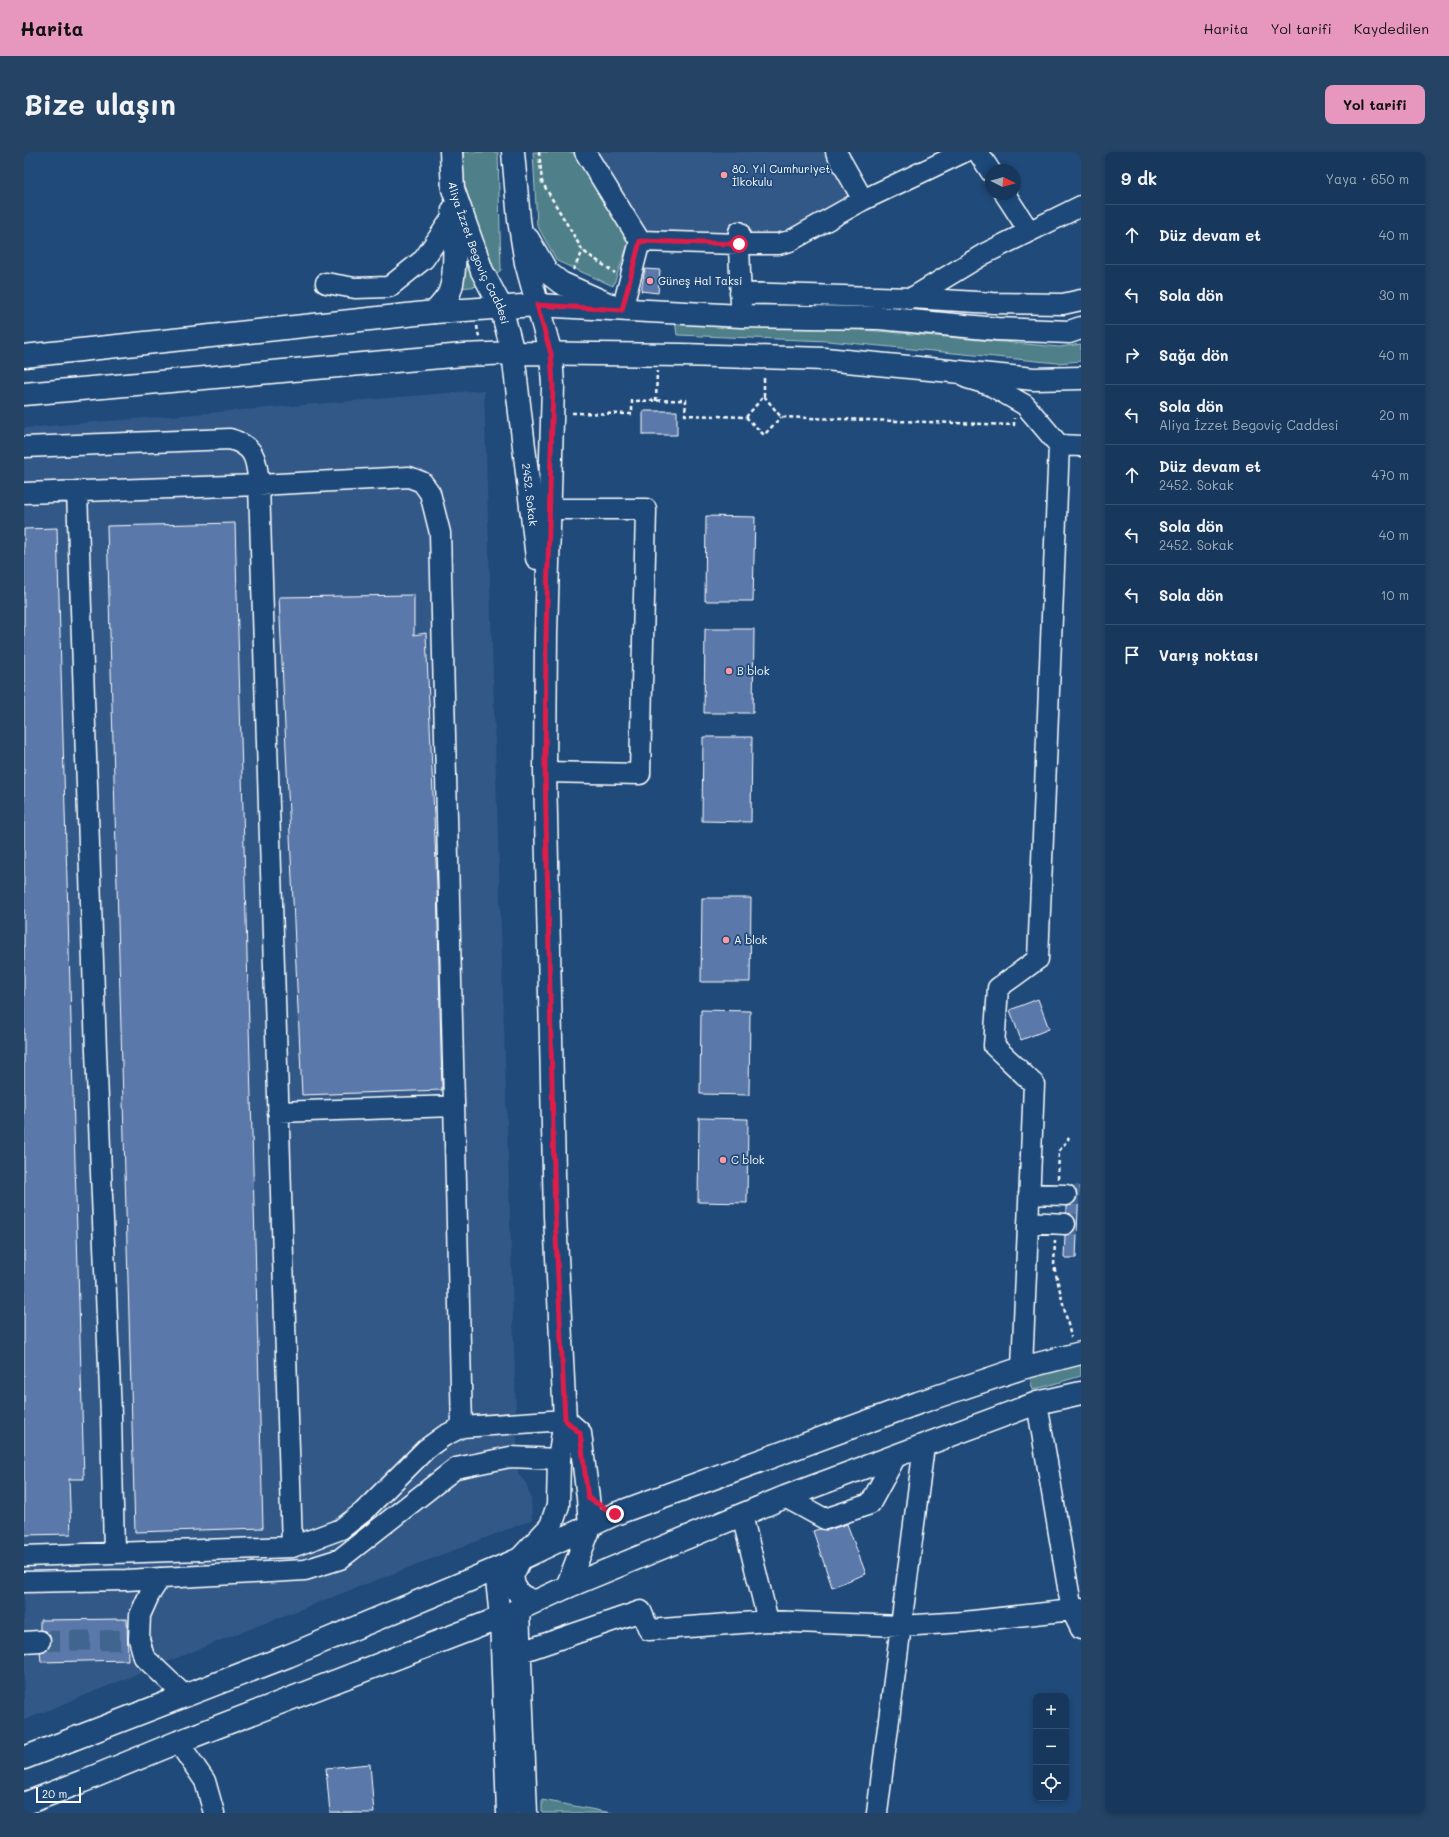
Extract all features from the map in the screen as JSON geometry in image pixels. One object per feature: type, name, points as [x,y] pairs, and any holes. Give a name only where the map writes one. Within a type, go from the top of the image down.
[{"type":"main road","name":"Aliya İzzet Begoviç Caddesi","points":[[451,152],[453,189],[482,271],[501,307],[513,354]]},
{"type":"main road","points":[[513,152],[519,220],[526,263],[551,354]]},
{"type":"main road","points":[[435,312],[448,296],[453,275],[455,251],[453,189]]},
{"type":"main road","points":[[519,220],[531,247],[547,272],[561,283],[622,310]]},
{"type":"main road","points":[[24,356],[435,312],[537,305],[741,316],[879,318],[997,329],[1069,332],[1081,328]]},
{"type":"main road","points":[[24,394],[463,355],[513,354],[825,359],[938,368],[1034,379],[1081,378]]},
{"type":"main road","name":"2452. Sokak","points":[[513,354],[546,635]]},
{"type":"main road","name":"2452. Sokak","points":[[520,1559],[552,1526],[558,1505],[559,1459],[565,1420],[555,1216],[545,772],[546,635],[553,385],[551,354]]},
{"type":"main road","points":[[24,1758],[288,1656],[495,1570],[590,1527],[615,1514],[918,1403],[1022,1368],[1081,1353]]},
{"type":"main road","points":[[24,1804],[178,1742],[518,1610],[567,1587],[785,1497],[1037,1403],[1081,1393]]},
{"type":"main road","points":[[565,1420],[580,1433],[590,1527],[567,1587]]},
{"type":"main road","points":[[588,1498],[615,1514]]},
{"type":"main road","points":[[518,1610],[520,1595],[514,1586],[512,1576],[520,1559]]},
{"type":"street","points":[[585,152],[640,241],[622,310]]},
{"type":"street","points":[[836,152],[863,200]]},
{"type":"street","points":[[640,241],[739,238],[778,244],[790,241],[863,200],[964,152]]},
{"type":"street","points":[[978,152],[986,164]]},
{"type":"street","points":[[1009,200],[1029,231]]},
{"type":"street","points":[[879,318],[984,254],[1081,206]]},
{"type":"street","points":[[326,283],[356,288],[389,287],[424,259],[454,215]]},
{"type":"street","points":[[739,238],[741,316]]},
{"type":"street","points":[[740,293],[911,298],[993,303],[1063,304],[1081,300]]},
{"type":"street","points":[[938,368],[990,385],[1025,405],[1059,445],[1038,959],[998,988],[994,1046],[1034,1084],[1022,1368]]},
{"type":"street","points":[[24,447],[230,439],[246,446],[255,457],[259,485],[292,1547]]},
{"type":"street","points":[[1059,445],[1081,446]]},
{"type":"street","points":[[24,493],[259,485],[409,476],[422,482],[430,493],[440,533],[462,1427]]},
{"type":"street","points":[[77,491],[95,1044],[111,1415],[114,1553]]},
{"type":"street","points":[[545,772],[640,774],[646,509],[550,509]]},
{"type":"street","points":[[278,1112],[454,1106]]},
{"type":"street","points":[[1029,1194],[1075,1195]]},
{"type":"street","points":[[1028,1222],[1075,1224]]},
{"type":"street","points":[[1037,1403],[1076,1610],[1081,1629]]},
{"type":"street","points":[[24,1556],[292,1547],[341,1529],[363,1512],[426,1449],[444,1436],[462,1427],[565,1420]]},
{"type":"street","points":[[877,1813],[924,1446]]},
{"type":"street","points":[[785,1497],[825,1519],[870,1504],[896,1456]]},
{"type":"street","points":[[24,1582],[160,1578],[305,1570],[340,1559],[456,1468],[510,1457],[559,1459]]},
{"type":"street","points":[[742,1515],[768,1621]]},
{"type":"street","points":[[495,1570],[518,1610],[527,1813]]},
{"type":"street","points":[[160,1578],[149,1595],[140,1615],[133,1640],[144,1657],[185,1696]]},
{"type":"street","points":[[507,1813],[518,1610]]},
{"type":"street","points":[[521,1652],[641,1611],[649,1630],[768,1621],[901,1626],[1076,1610]]},
{"type":"street","points":[[178,1742],[205,1781],[214,1813]]},
{"type":"path","points":[[539,152],[542,182],[583,251],[630,283]]},
{"type":"path","points":[[473,310],[484,355]]},
{"type":"path","points":[[656,401],[657,369]]},
{"type":"path","points":[[746,417],[764,396],[765,370]]},
{"type":"path","points":[[764,396],[781,417],[1014,425],[1014,417]]},
{"type":"path","points":[[572,413],[632,414],[632,401],[686,400],[685,415],[746,417],[764,436],[781,417]]},
{"type":"shaded area","name":"80. Yıl Cumhuriyet İlkokulu","points":[[596,152],[823,152],[850,197],[788,233],[647,232]]},
{"type":"shaded area","points":[[484,390],[518,1474],[526,1483],[531,1498],[532,1520],[224,1639],[24,1720],[24,428]]},
{"type":"green space","points":[[463,152],[498,152],[501,270],[493,276],[464,183]]},
{"type":"green space","points":[[533,152],[573,152],[630,239],[613,286],[557,261],[537,225]]},
{"type":"green space","points":[[462,236],[481,286],[459,288]]},
{"type":"green space","points":[[675,321],[832,327],[1060,347],[1081,344],[1081,361],[1058,363],[828,341],[677,335]]},
{"type":"green space","points":[[1081,1361],[1081,1376],[1033,1390],[1029,1375]]},
{"type":"green space","points":[[542,1800],[612,1813],[542,1813]]},
{"type":"building","name":"Güneş Hal Taksi","points":[[645,269],[660,270],[658,293],[641,291]]},
{"type":"building","points":[[643,411],[677,411],[677,435],[643,435]]},
{"type":"building","points":[[706,516],[755,517],[753,601],[705,601]]},
{"type":"building","points":[[235,523],[263,1528],[135,1532],[107,526]]},
{"type":"building","points":[[57,528],[84,1479],[69,1479],[71,1534],[24,1535],[24,529]]},
{"type":"building","points":[[414,595],[414,635],[426,633],[437,885],[442,1090],[302,1095],[279,597]]},
{"type":"building","name":"B blok","points":[[705,629],[754,629],[753,713],[704,713]]},
{"type":"building","points":[[703,737],[752,737],[751,822],[702,821]]},
{"type":"building","name":"A blok","points":[[702,898],[751,898],[750,982],[701,982]]},
{"type":"building","points":[[1038,999],[1049,1029],[1021,1040],[1010,1010]]},
{"type":"building","points":[[701,1010],[750,1011],[749,1095],[700,1094]]},
{"type":"building","name":"C blok","points":[[699,1118],[748,1119],[747,1203],[698,1202]]},
{"type":"building","points":[[1073,1186],[1079,1186],[1076,1258],[1064,1258],[1065,1235],[1074,1231],[1076,1225],[1075,1218],[1071,1214],[1066,1213],[1066,1206],[1072,1205],[1076,1201],[1076,1190]]},
{"type":"building","points":[[847,1524],[866,1574],[832,1587],[813,1531],[819,1529],[828,1530]]},
{"type":"building","points":[[127,1619],[128,1660],[41,1662],[40,1652],[47,1650],[51,1641],[49,1634],[40,1630],[40,1620]]},
{"type":"building","points":[[370,1764],[374,1813],[330,1813],[326,1768]]},
{"type":"tunnel","points":[[1066,1195],[1079,1195]]},
{"type":"tunnel","points":[[1065,1224],[1077,1224]]},
{"type":"tunnel","points":[[40,1641],[128,1640]]},
{"type":"place","name":"80. Yıl Cumhuriyet İlkokulu","points":[[724,175]]},
{"type":"place","name":"Güneş Hal Taksi","points":[[650,281]]},
{"type":"place","name":"B blok","points":[[729,671]]},
{"type":"place","name":"A blok","points":[[726,940]]},
{"type":"place","name":"C blok","points":[[723,1160]]},
{"type":"route","points":[[615,1514],[588,1498],[580,1433],[565,1420],[555,1216],[545,772],[546,635],[553,385],[551,354],[537,305],[622,310],[640,241],[739,244]]}]
